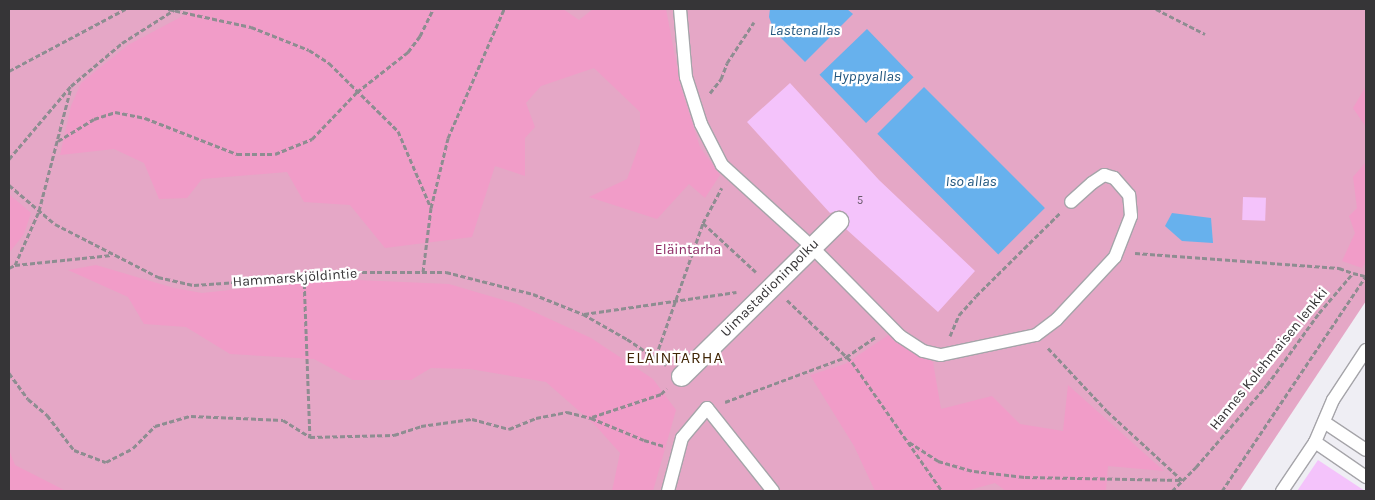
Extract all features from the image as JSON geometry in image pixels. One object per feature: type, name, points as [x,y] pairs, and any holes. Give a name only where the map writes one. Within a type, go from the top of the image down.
[{"type":"street","name":"Uimastadioninpolku","points":[[681,376],[838,220]]},
{"type":"lane","points":[[680,9],[686,77],[696,110],[722,165],[812,247],[900,336],[923,351],[941,355],[1036,335],[1057,319],[1119,250],[1131,216],[1129,195],[1114,178],[1104,175],[1092,182],[1071,202]]},
{"type":"lane","points":[[1282,491],[1315,442],[1333,400],[1366,350]]},
{"type":"lane","points":[[668,491],[682,438],[707,408],[773,491]]},
{"type":"lane","points":[[1324,422],[1366,450]]},
{"type":"lane","points":[[1315,442],[1366,477]]},
{"type":"path","points":[[9,70],[125,9]]},
{"type":"path","points":[[168,9],[251,27],[309,50],[329,63],[398,131],[431,208]]},
{"type":"path","points":[[9,159],[71,86],[122,43],[174,9]]},
{"type":"path","points":[[58,141],[94,120],[115,112],[145,118],[237,154],[275,154],[312,139],[357,92],[408,52],[420,36],[433,9]]},
{"type":"path","points":[[423,272],[431,208],[448,138],[504,9]]},
{"type":"path","points":[[1156,9],[1205,34]]},
{"type":"path","points":[[696,110],[721,79],[726,63],[754,22]]},
{"type":"path","points":[[16,265],[39,211],[71,86]]},
{"type":"path","points":[[656,356],[703,223],[731,173]]},
{"type":"path","name":"Hammarskjöldintie","points":[[9,185],[55,224],[112,255],[158,276],[194,285],[332,272],[446,272],[533,294],[583,314],[627,338]]},
{"type":"path","points":[[941,355],[959,315],[988,283],[1071,202]]},
{"type":"path","points":[[703,223],[817,327],[846,357],[942,491]]},
{"type":"path","points":[[1119,250],[1339,268],[1366,276],[1222,491]]},
{"type":"path","points":[[9,268],[16,265],[112,255]]},
{"type":"path","name":"Hannes Kolehmaisen lenkki","points":[[1172,491],[1267,385],[1320,313],[1353,273]]},
{"type":"path","points":[[304,276],[310,436]]},
{"type":"path","points":[[583,314],[675,302],[771,286]]},
{"type":"path","points":[[707,408],[846,357],[890,326]]},
{"type":"path","points":[[1036,335],[1107,411],[1183,480]]},
{"type":"path","points":[[9,373],[28,399],[48,415],[74,450],[106,462],[133,448],[155,426],[191,416],[283,420],[310,436],[394,436],[421,426],[472,420],[509,429],[536,418],[567,412],[591,418],[644,440],[679,450]]},
{"type":"path","points":[[591,418],[662,394],[681,376]]},
{"type":"path","points":[[906,440],[938,461],[974,471],[1025,477],[1183,480]]},
{"type":"green space","name":"Eläintarha","points":[[9,9],[1366,9],[1366,301],[1240,491],[9,491]]},
{"type":"shaded area","points":[[196,9],[563,9],[579,20],[593,9],[666,9],[681,88],[700,147],[720,175],[705,198],[689,184],[657,219],[589,197],[627,179],[640,143],[640,112],[594,68],[541,86],[526,103],[535,127],[525,138],[525,176],[495,166],[472,237],[385,248],[350,205],[304,202],[287,172],[202,179],[187,198],[159,199],[144,163],[114,149],[60,155],[71,106],[81,83],[128,45]]},
{"type":"shaded area","points":[[1366,86],[1366,127],[1353,108]]},
{"type":"shaded area","points":[[1365,163],[1366,261],[1362,268],[1342,261],[1355,233],[1349,216],[1357,208],[1353,177]]},
{"type":"shaded area","points":[[9,194],[31,213],[24,234],[9,253]]},
{"type":"shaded area","points":[[96,265],[174,288],[202,293],[334,279],[449,284],[517,304],[591,338],[653,379],[676,410],[653,491],[612,491],[620,453],[595,425],[546,382],[470,369],[431,368],[411,380],[353,380],[314,359],[230,354],[186,327],[144,324],[128,297],[68,270]]},
{"type":"shaded area","points":[[890,334],[933,362],[941,409],[992,396],[1020,424],[1063,431],[1068,385],[1164,471],[1108,466],[1106,491],[1006,491],[995,483],[966,491],[875,491],[854,446],[810,375],[845,364]]},
{"type":"shaded area","points":[[9,450],[15,465],[66,491],[9,491]]},
{"type":"water","name":"Lastenallas","points":[[770,9],[847,9],[853,14],[805,62],[774,31],[769,17]]},
{"type":"water","name":"Hyppyallas","points":[[867,29],[914,77],[866,123],[820,75]]},
{"type":"water","name":"Iso allas","points":[[924,87],[1045,208],[998,255],[877,134]]},
{"type":"water","points":[[1172,213],[1211,218],[1213,243],[1182,241],[1165,226]]},
{"type":"building","points":[[790,83],[879,180],[975,271],[938,312],[846,229],[849,219],[846,213],[840,210],[830,213],[747,122]]},
{"type":"building","points":[[1243,197],[1266,198],[1265,221],[1242,220]]},
{"type":"building","points":[[1318,460],[1365,491],[1297,491]]},
{"type":"district","name":"ELÄINTARHA","points":[[675,358]]}]
